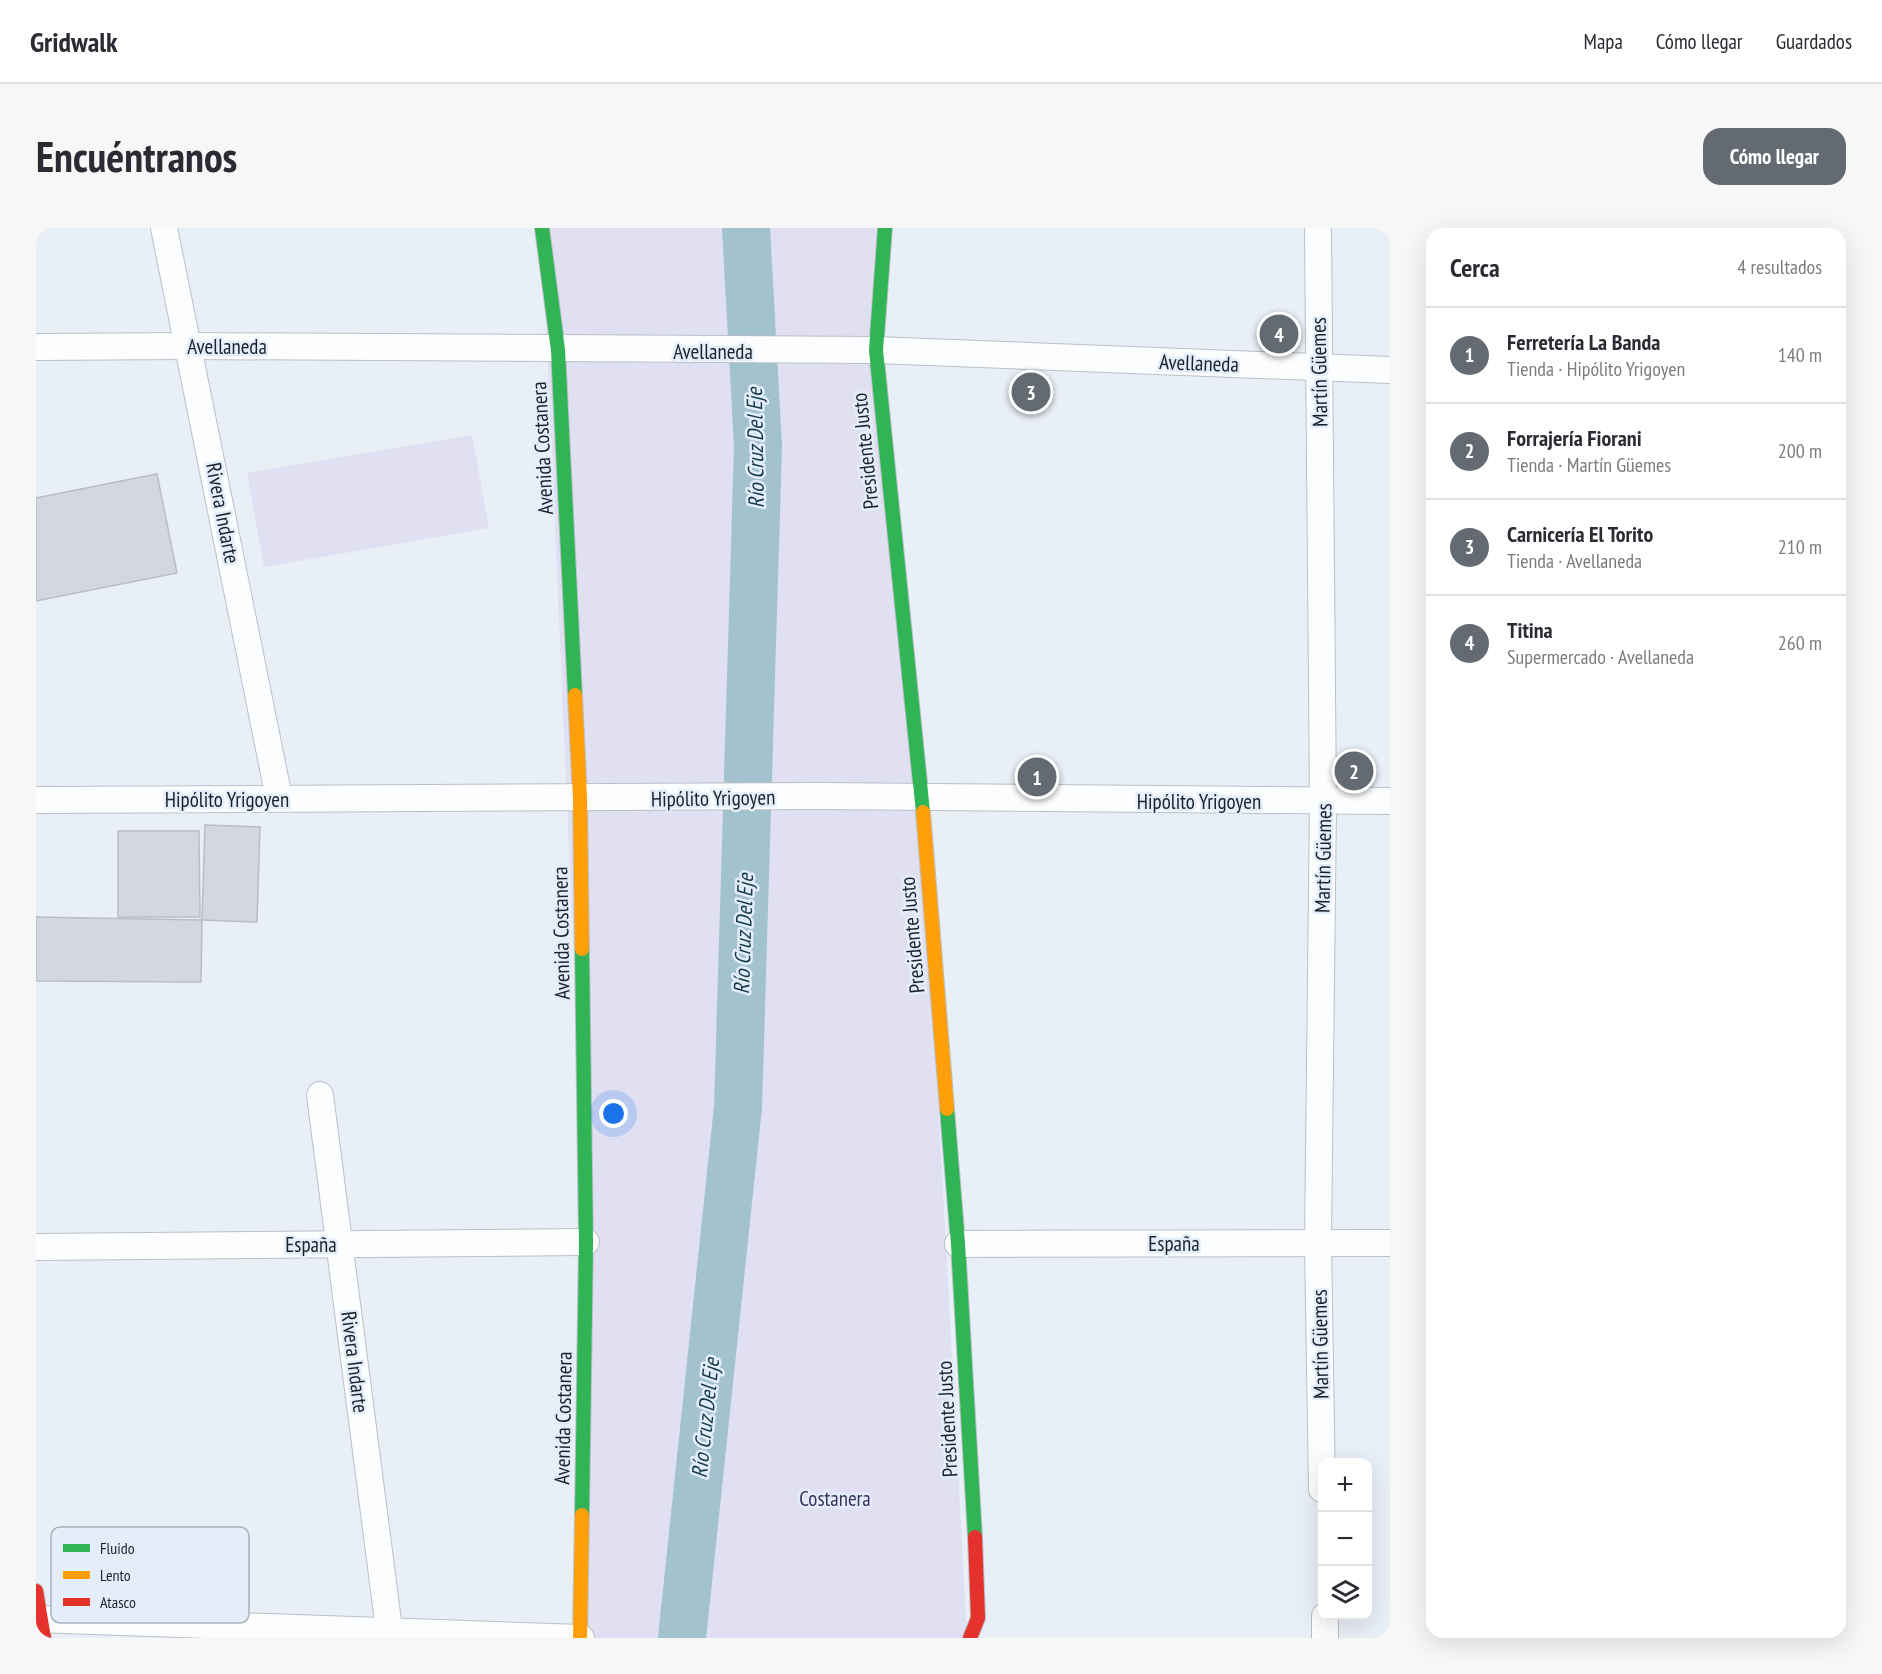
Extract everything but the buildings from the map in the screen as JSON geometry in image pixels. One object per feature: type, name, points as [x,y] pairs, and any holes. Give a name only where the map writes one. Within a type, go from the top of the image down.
[{"type":"street","name":"Rivera Indarte","points":[[164,228],[190,346],[279,798]]},
{"type":"street","name":"Avenida Costanera","points":[[542,228],[558,350],[580,798],[586,1242],[581,1638]]},
{"type":"street","name":"Presidente Justo","points":[[885,228],[876,351],[922,799],[958,1244],[978,1590],[978,1618],[970,1638]]},
{"type":"street","name":"Martín Güemes","points":[[1318,228],[1323,802],[1318,1242],[1322,1458]]},
{"type":"street","name":"Avellaneda","points":[[36,347],[876,351],[1390,370]]},
{"type":"street","name":"Hipólito Yrigoyen","points":[[36,800],[673,799],[819,796],[922,799],[1390,801]]},
{"type":"street","name":"Rivera Indarte","points":[[320,1095],[388,1629]]},
{"type":"street","name":"España","points":[[36,1246],[586,1242]]},
{"type":"street","name":"España","points":[[958,1244],[1390,1243]]},
{"type":"street","points":[[36,1591],[40,1626],[388,1629],[581,1638]]},
{"type":"street","points":[[1325,1620],[1325,1638]]},
{"type":"green space","name":"Costanera","points":[[542,228],[886,228],[881,355],[922,799],[967,1638],[581,1638],[586,1242]]},
{"type":"green space","points":[[472,435],[489,528],[264,567],[247,473]]},
{"type":"waterway","name":"Río Cruz Del Eje","points":[[682,1638],[738,1107],[758,446],[746,228]]},
{"type":"traffic: fast","points":[[542,228],[558,350],[575,695]]},
{"type":"traffic: fast","points":[[885,228],[876,350],[923,812]]},
{"type":"traffic: fast","points":[[582,949],[586,1242],[582,1515]]},
{"type":"traffic: fast","points":[[947,1109],[958,1244],[975,1537]]},
{"type":"traffic: slow","points":[[575,695],[580,798],[582,949]]},
{"type":"traffic: slow","points":[[923,812],[947,1109]]},
{"type":"traffic: slow","points":[[580,1638],[582,1515]]},
{"type":"traffic: jam","points":[[970,1638],[978,1618],[975,1537]]},
{"type":"traffic: jam","points":[[36,1591],[44,1638]]},
{"type":"place","name":"Titina","points":[[1279,334]]},
{"type":"place","name":"Carnicería El Torito","points":[[1031,392]]},
{"type":"place","name":"Forrajería Fiorani","points":[[1354,771]]},
{"type":"place","name":"Ferretería La Banda","points":[[1037,777]]}]
